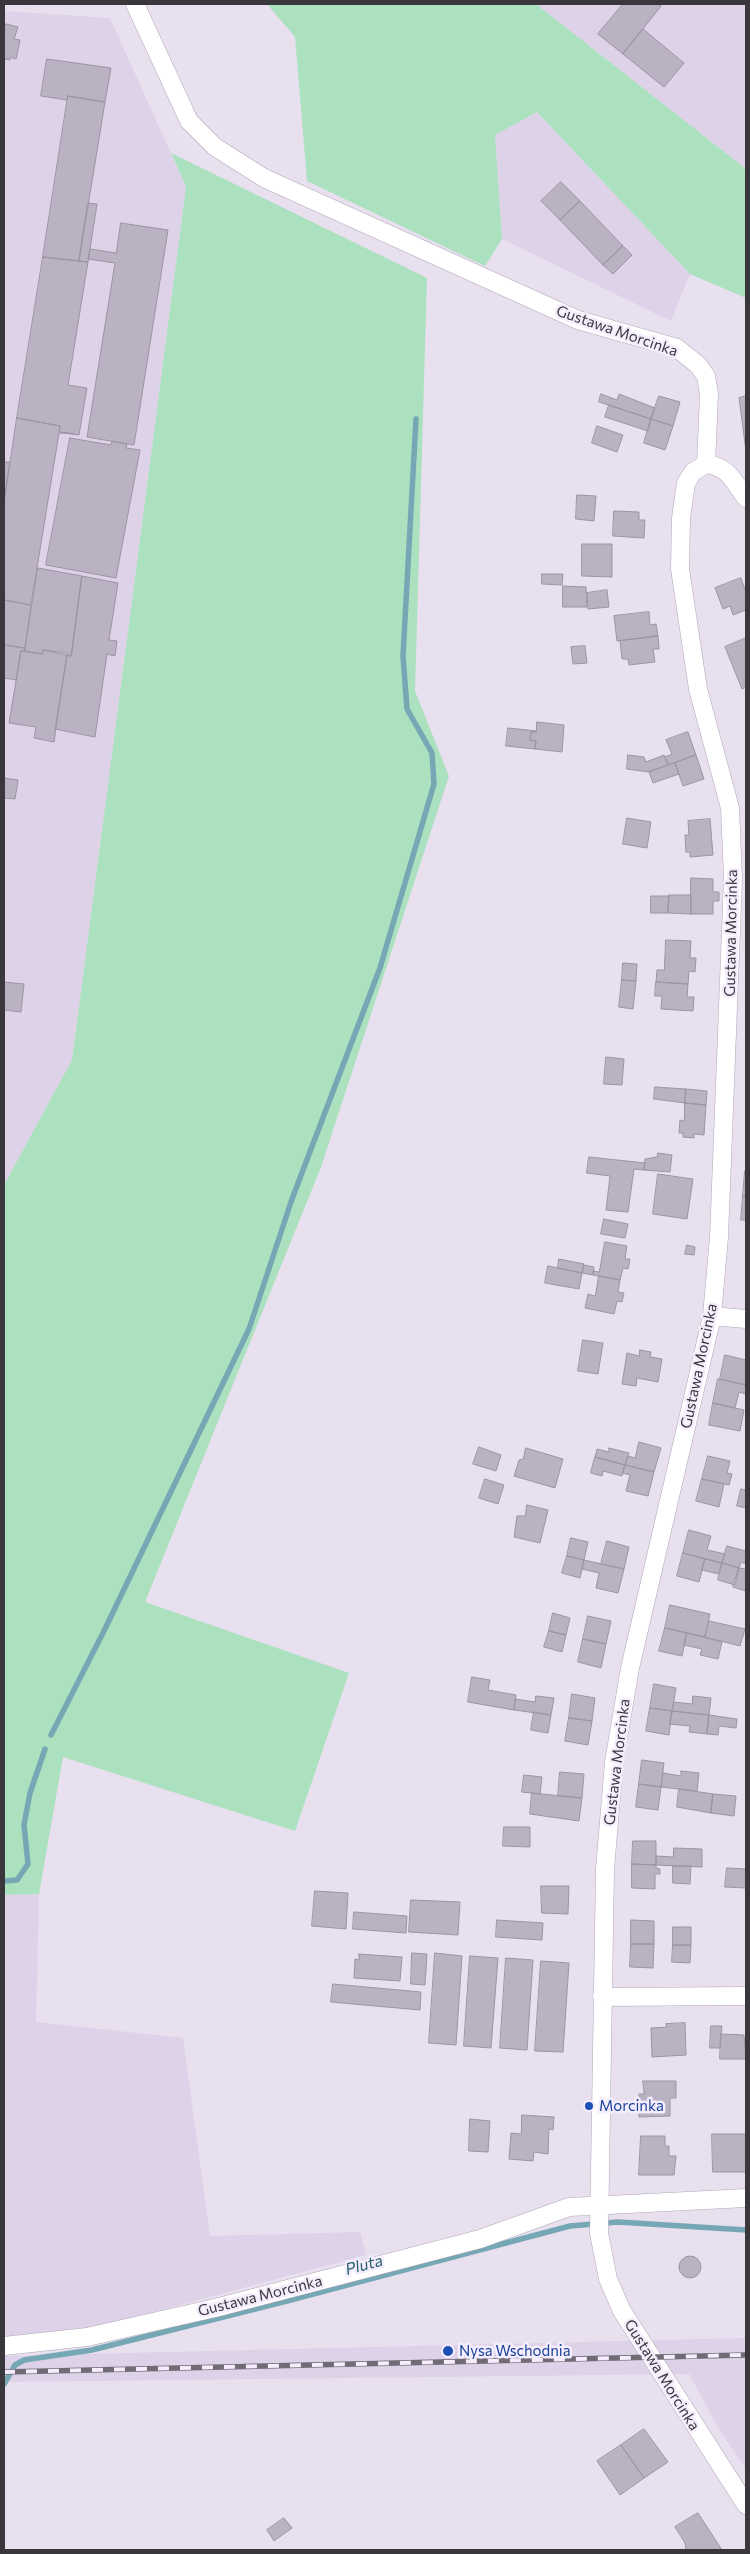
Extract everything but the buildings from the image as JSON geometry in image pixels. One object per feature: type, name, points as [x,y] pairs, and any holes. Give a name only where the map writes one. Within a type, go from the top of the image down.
[{"type":"street","name":"Gustawa Morcinka","points":[[135,4],[190,121],[215,146],[248,168],[288,190],[578,320],[677,348],[698,365],[706,376],[709,394],[706,464],[693,472],[686,483],[680,518],[680,569],[698,689],[730,808],[733,861],[720,1237],[712,1316],[630,1668],[616,1752],[605,1869],[599,2233],[608,2279],[622,2311],[746,2505]]},
{"type":"street","points":[[706,464],[719,466],[728,472],[746,498]]},
{"type":"street","points":[[712,1316],[746,1319]]},
{"type":"street","points":[[602,1996],[746,1996]]},
{"type":"street","name":"Gustawa Morcinka","points":[[4,2346],[87,2337],[206,2310],[480,2239],[557,2211],[581,2206],[599,2210],[746,2198]]},
{"type":"shaded area","points":[[536,4],[746,4],[746,169]]},
{"type":"shaded area","points":[[4,11],[110,18],[186,187],[72,1060],[4,1185]]},
{"type":"shaded area","points":[[537,112],[690,274],[671,321],[502,239],[495,135]]},
{"type":"shaded area","points":[[39,1894],[36,2022],[183,2038],[210,2236],[360,2232],[366,2255],[4,2352],[4,1895]]},
{"type":"shaded area","points":[[746,2338],[746,2469],[720,2431],[689,2374],[4,2382],[4,2356]]},
{"type":"green space","points":[[267,4],[536,4],[746,169],[746,298],[690,274],[537,112],[495,135],[502,239],[485,266],[307,181],[295,37]]},
{"type":"green space","points":[[171,153],[427,278],[415,691],[449,776],[321,1167],[145,1602],[349,1673],[295,1831],[63,1757],[39,1894],[4,1895],[4,1185],[72,1060],[186,187]]},
{"type":"waterway","points":[[51,1735],[104,1631],[249,1329],[292,1199],[380,968],[434,784],[432,753],[407,709],[403,656],[416,419]]},
{"type":"waterway","points":[[4,1881],[17,1880],[28,1864],[24,1825],[30,1793],[45,1749]]},
{"type":"waterway","name":"Pluta","points":[[4,2384],[15,2365],[24,2360],[92,2350],[287,2301],[570,2226],[618,2222],[746,2230]]},
{"type":"railway","points":[[4,2372],[746,2355]]},
{"type":"place","name":"Morcinka","points":[[589,2106]]},
{"type":"place","name":"Nysa Wschodnia","points":[[448,2351]]}]
